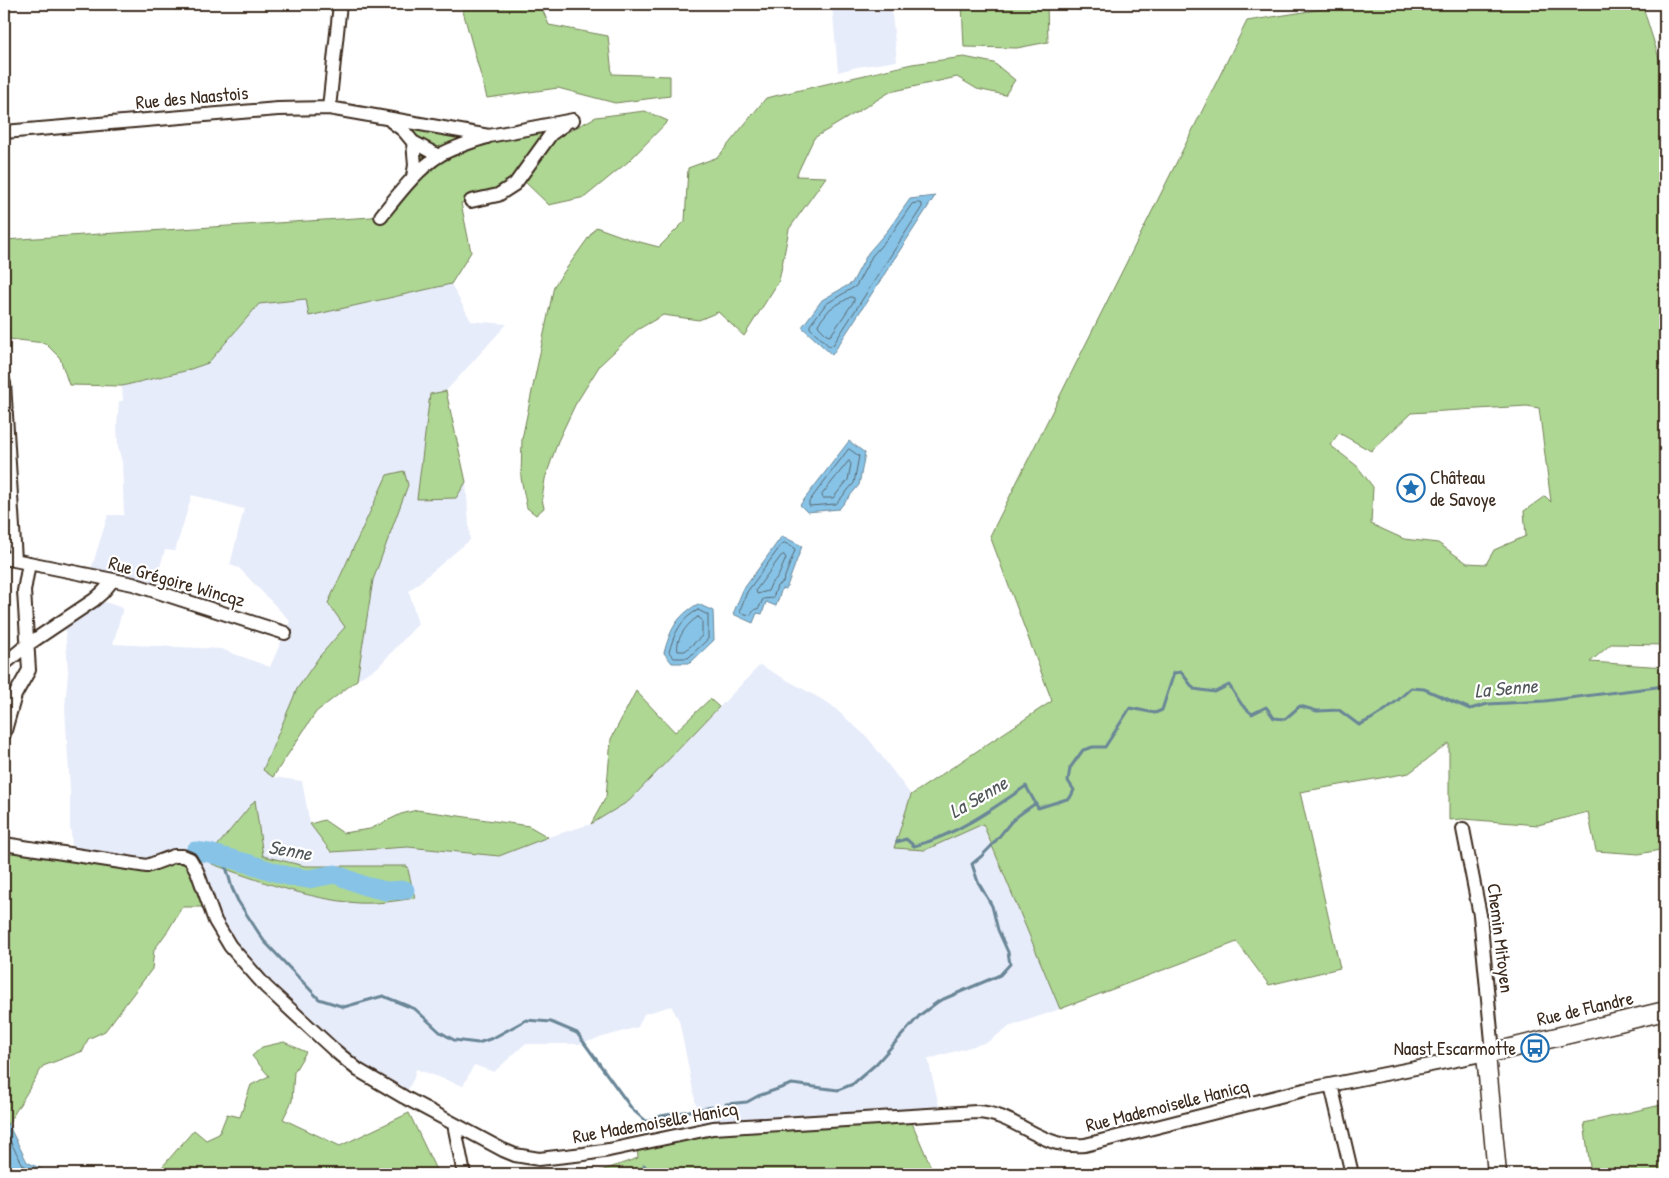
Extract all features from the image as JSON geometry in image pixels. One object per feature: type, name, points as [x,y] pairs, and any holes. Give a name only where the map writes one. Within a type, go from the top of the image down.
[{"type":"street","points":[[329,108],[340,4]]},
{"type":"street","name":"Rue des Naastois","points":[[4,132],[278,108],[329,108],[489,136]]},
{"type":"street","name":"Rue des Naastois","points":[[382,117],[404,130],[413,142],[439,156]]},
{"type":"street","name":"Rue des Naastois","points":[[381,216],[413,177],[439,156],[461,145],[489,136],[573,120],[560,126],[542,145],[515,184],[498,195],[471,201]]},
{"type":"street","points":[[534,128],[540,132],[543,138],[542,145]]},
{"type":"street","points":[[413,142],[415,164],[413,177]]},
{"type":"street","points":[[4,383],[9,559]]},
{"type":"street","name":"Rue Grégoire Wincqz","points":[[9,559],[140,586],[285,633]]},
{"type":"street","points":[[4,734],[15,695],[29,670],[24,591],[29,563]]},
{"type":"street","points":[[4,664],[27,645],[94,600],[113,580]]},
{"type":"street","name":"Chemin Mitoyen","points":[[1463,829],[1480,915],[1497,1174]]},
{"type":"street","name":"Rue Mademoiselle Hanicq","points":[[4,844],[147,866],[174,856],[183,856],[190,859],[197,871],[215,921],[230,946],[266,987],[333,1049],[358,1070],[454,1124],[503,1150],[529,1158],[539,1159],[609,1150],[713,1128],[971,1112],[988,1112],[1057,1143],[1084,1145],[1331,1085],[1490,1053]]},
{"type":"street","name":"Rue de Flandre","points":[[1490,1053],[1665,1011]]},
{"type":"street","points":[[1331,1085],[1352,1174]]},
{"type":"street","points":[[454,1124],[464,1174]]},
{"type":"shaded area","points":[[832,4],[891,4],[897,61],[838,72]]},
{"type":"shaded area","points":[[451,284],[471,321],[507,324],[446,391],[466,482],[470,540],[409,591],[418,624],[378,667],[359,678],[316,712],[273,777],[302,781],[310,824],[330,852],[408,847],[499,856],[548,837],[591,824],[629,801],[760,665],[830,704],[868,738],[911,795],[894,848],[925,850],[982,823],[1060,1009],[1008,1027],[988,1042],[928,1059],[941,1114],[701,1130],[679,1020],[671,1006],[644,1014],[638,1027],[579,1044],[525,1044],[494,1072],[474,1065],[463,1086],[416,1069],[414,1078],[404,1097],[367,1075],[286,1000],[256,969],[220,919],[195,856],[187,848],[140,863],[72,849],[65,708],[68,672],[65,626],[105,602],[123,608],[113,644],[221,649],[270,667],[290,621],[239,568],[230,565],[244,509],[192,495],[175,551],[165,550],[153,590],[89,576],[108,515],[124,515],[122,462],[118,447],[117,426],[119,401],[123,401],[122,386],[185,371],[207,363],[259,304],[306,299],[310,315]]},
{"type":"green space","points":[[461,4],[540,4],[549,25],[608,36],[612,74],[670,76],[670,96],[615,103],[558,88],[487,98]]},
{"type":"green space","points":[[962,4],[1047,4],[1048,42],[1017,48],[964,47]]},
{"type":"green space","points":[[1354,4],[1642,4],[1665,77],[1665,645],[1611,644],[1590,662],[1665,667],[1665,849],[1639,854],[1596,851],[1588,812],[1538,825],[1463,819],[1449,820],[1449,743],[1409,773],[1300,792],[1340,968],[1269,985],[1237,942],[1060,1009],[983,824],[925,850],[894,848],[911,795],[1052,701],[990,536],[1247,21]],"holes":[[[1527,406],[1539,408],[1551,502],[1545,496],[1524,511],[1526,536],[1494,550],[1486,564],[1467,563],[1438,543],[1404,539],[1371,524],[1373,487],[1357,466],[1330,445],[1339,433],[1371,451],[1411,413]]]},
{"type":"green space","points":[[964,57],[994,63],[1015,80],[1005,95],[977,89],[957,77],[890,92],[814,138],[796,176],[826,177],[789,229],[779,281],[744,336],[718,312],[699,320],[663,315],[637,330],[600,365],[575,405],[558,441],[545,479],[542,499],[544,508],[536,515],[527,508],[521,478],[522,439],[554,286],[596,227],[659,247],[685,221],[688,168],[718,157],[766,98],[912,64]]},
{"type":"green space","points":[[645,111],[668,121],[629,161],[585,197],[549,205],[523,180],[471,201],[461,203],[471,252],[451,284],[309,316],[306,299],[259,304],[208,363],[185,371],[122,386],[69,385],[60,358],[45,343],[9,339],[4,275],[4,240],[372,217],[400,184],[408,165],[409,155],[406,144],[392,116],[492,131],[563,120],[556,138],[596,117]]},
{"type":"green space","points":[[446,391],[466,482],[456,498],[417,499],[430,394]]},
{"type":"green space","points":[[404,471],[408,485],[373,580],[357,680],[316,712],[273,777],[263,770],[297,689],[319,657],[345,627],[328,603],[387,475]]},
{"type":"green space","points":[[636,691],[675,732],[710,699],[719,707],[629,801],[591,824],[606,797],[611,739]]},
{"type":"green space","points":[[255,800],[263,856],[305,866],[407,866],[415,898],[358,903],[321,898],[248,877],[212,864],[218,845]]},
{"type":"green space","points":[[417,810],[529,826],[548,837],[499,856],[408,847],[331,852],[310,824],[324,820],[343,833],[370,829],[401,814]]},
{"type":"green space","points":[[4,851],[151,872],[176,862],[187,862],[206,907],[182,907],[154,950],[152,969],[105,1031],[88,1039],[83,1051],[43,1066],[8,1124],[4,1125]]},
{"type":"green space","points":[[284,1042],[306,1052],[294,1072],[292,1101],[283,1119],[340,1146],[409,1113],[438,1174],[156,1174],[194,1130],[206,1140],[219,1134],[227,1114],[240,1117],[251,1085],[269,1076],[252,1056],[262,1047]]},
{"type":"green space","points":[[1665,1104],[1665,1174],[1591,1174],[1584,1123]]},
{"type":"green space","points":[[909,1116],[934,1174],[550,1174],[549,1171],[595,1173],[638,1158],[637,1145],[701,1130]]},
{"type":"water","points":[[935,196],[832,355],[802,327],[822,300],[852,283],[868,253],[888,230],[910,199]]},
{"type":"water","points":[[849,441],[865,453],[859,485],[839,509],[807,512],[800,505]]},
{"type":"water","points":[[782,536],[802,546],[786,589],[782,588],[776,606],[766,602],[762,614],[757,613],[753,623],[733,614],[743,590]]},
{"type":"water","points":[[698,604],[713,611],[714,640],[690,663],[672,663],[664,653],[672,631],[679,619]]},
{"type":"water","points":[[8,1124],[27,1162],[43,1170],[46,1174],[4,1174],[4,1125]]},
{"type":"waterway","name":"La Senne","points":[[897,842],[906,839],[914,846],[944,836],[987,812],[1026,786],[1038,808],[1070,798],[1074,790],[1068,781],[1070,768],[1083,750],[1093,747],[1105,747],[1130,708],[1155,713],[1162,710],[1174,673],[1181,672],[1194,689],[1215,692],[1229,685],[1242,705],[1252,714],[1266,707],[1274,718],[1285,719],[1300,706],[1317,711],[1339,710],[1359,725],[1387,709],[1411,688],[1424,689],[1470,709],[1488,704],[1545,701],[1665,686]]},
{"type":"waterway","points":[[726,1104],[747,1102],[792,1084],[838,1090],[853,1084],[876,1064],[920,1015],[939,1001],[1000,975],[1010,964],[1008,952],[998,930],[992,906],[978,882],[972,864],[988,850],[1013,820],[1036,803]]},
{"type":"waterway","name":"Senne","points":[[195,851],[250,864],[287,876],[309,879],[335,874],[365,886],[386,891],[405,890]]},
{"type":"waterway","points":[[218,855],[227,870],[238,901],[264,941],[319,999],[344,1007],[383,996],[415,1009],[440,1032],[454,1040],[478,1043],[493,1038],[526,1020],[551,1022],[577,1033],[632,1109],[647,1122],[661,1116],[712,1107]]},
{"type":"waterway","points":[[644,1165],[650,1174]]},
{"type":"place","name":"Château de Savoye","points":[[1411,488]]},
{"type":"place","name":"Naast Escarmotte","points":[[1535,1048]]}]
